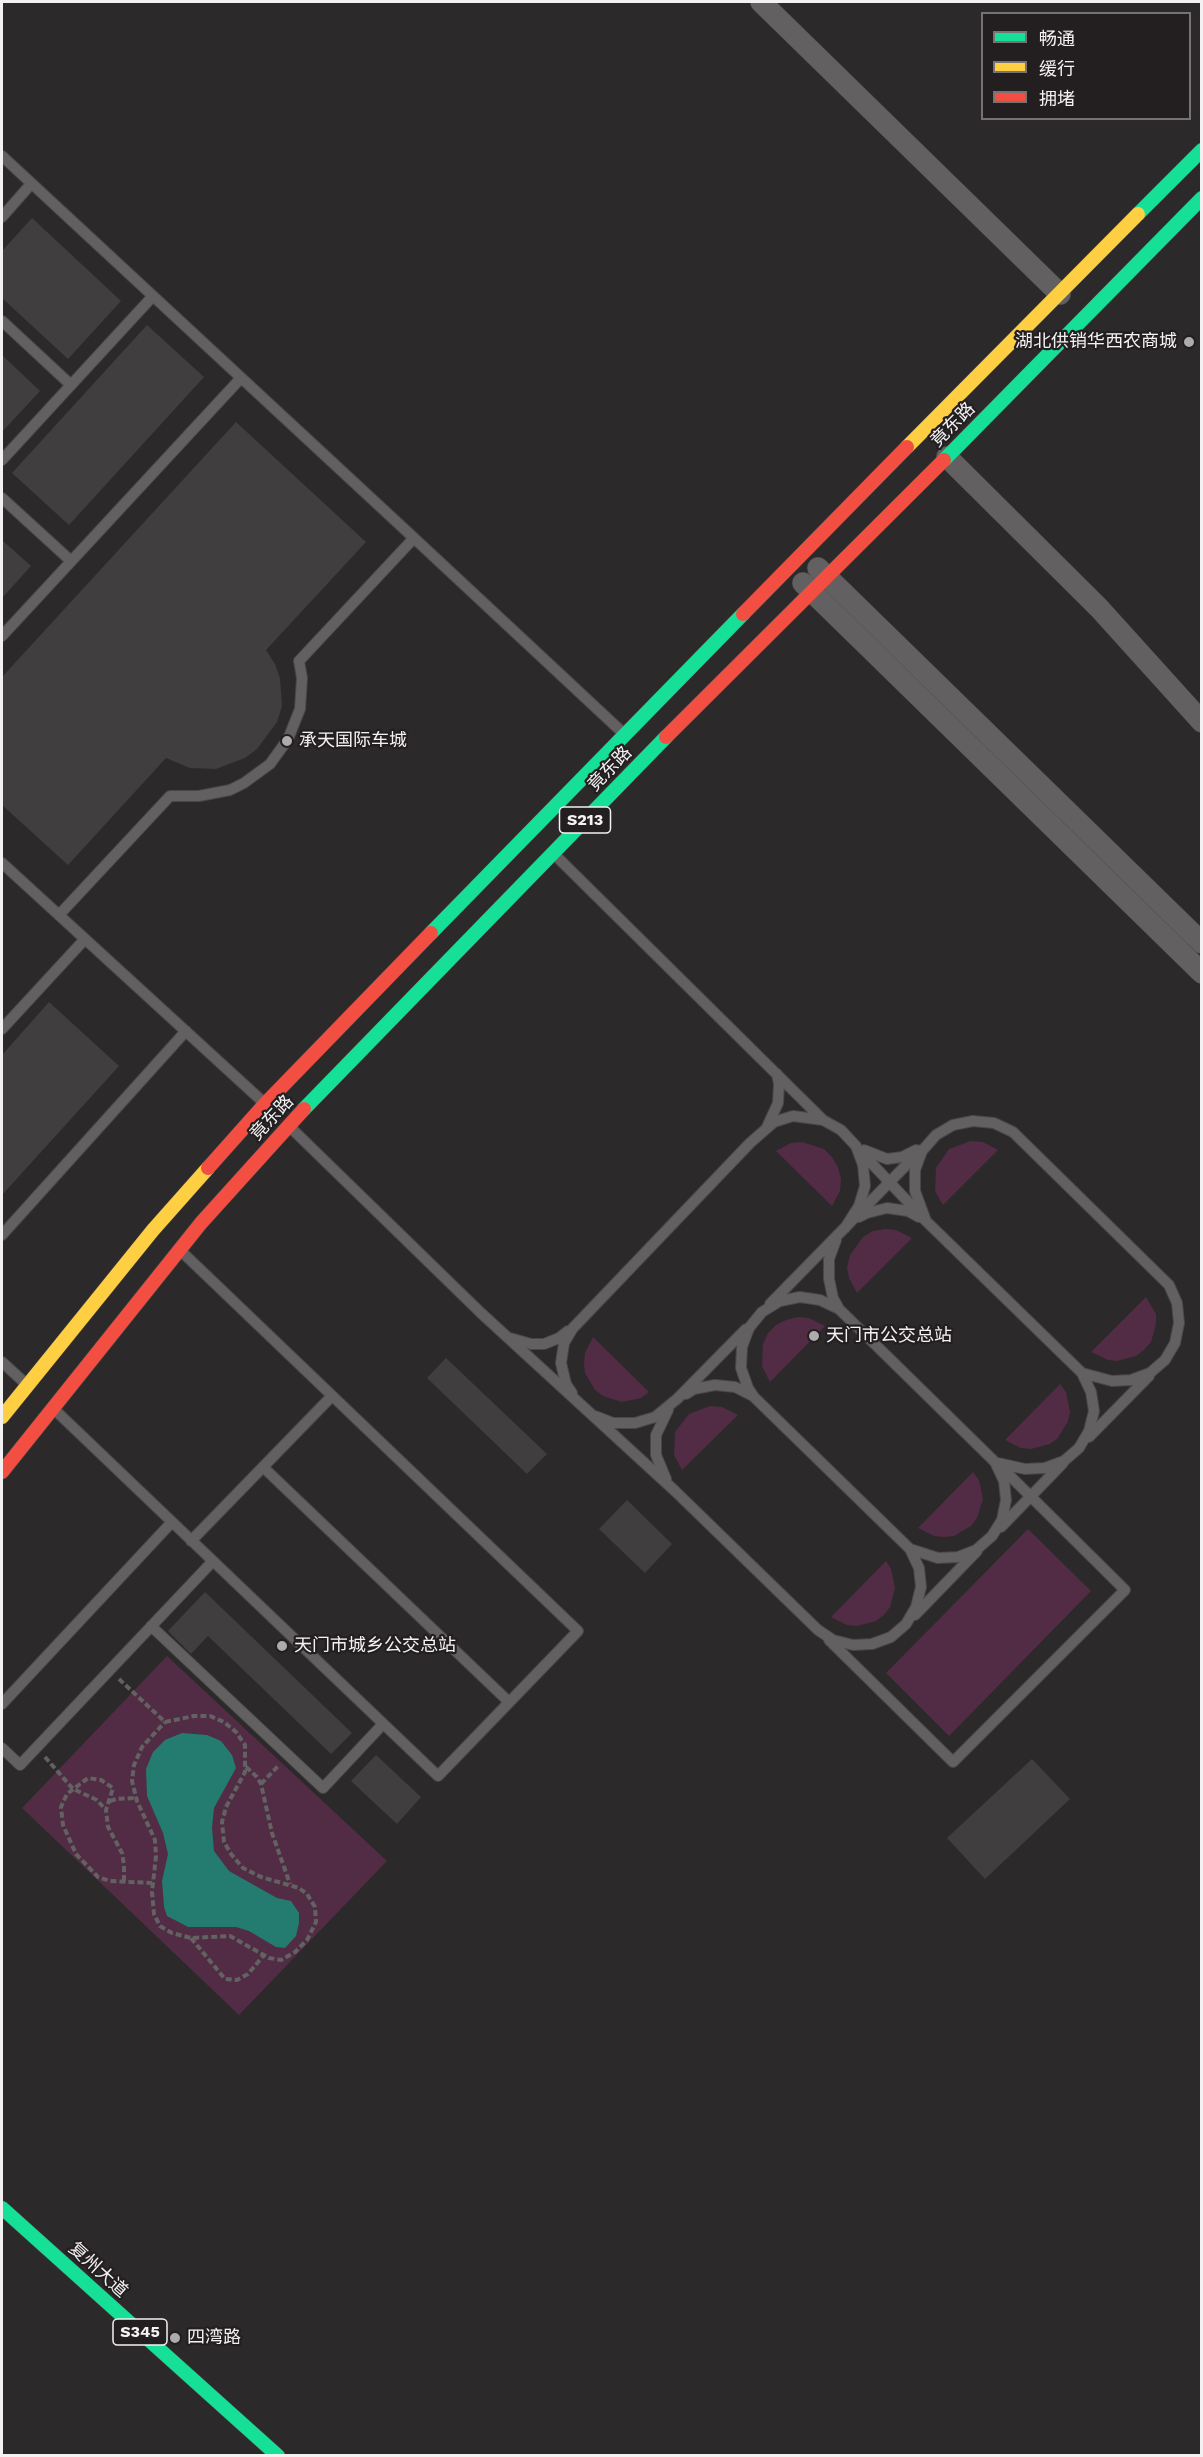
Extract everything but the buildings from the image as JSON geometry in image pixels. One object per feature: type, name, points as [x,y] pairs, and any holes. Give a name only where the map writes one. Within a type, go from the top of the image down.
[{"type":"main road","name":"竟东路","points":[[2,1472],[201,1223],[277,1114],[542,842],[625,735],[787,568],[1202,150]]},
{"type":"main road","name":"竟东路","points":[[2,1418],[146,1239],[277,1114],[542,842],[811,591],[947,457],[1202,198]]},
{"type":"main road","name":"复州大道","points":[[2,2208],[278,2456]]},
{"type":"street","points":[[761,2],[1060,294]]},
{"type":"street","points":[[947,457],[1099,608],[1202,722]]},
{"type":"street","points":[[802,553],[1202,944]]},
{"type":"street","points":[[787,568],[1202,973]]},
{"type":"lane","points":[[2,156],[625,735]]},
{"type":"lane","points":[[2,217],[32,184]]},
{"type":"lane","points":[[2,460],[153,296]]},
{"type":"lane","points":[[2,321],[71,385]]},
{"type":"lane","points":[[2,636],[241,378]]},
{"type":"lane","points":[[2,498],[71,561]]},
{"type":"lane","points":[[60,915],[170,796],[199,796],[230,790],[258,774],[270,764],[288,739],[300,710],[302,678],[299,662],[414,538]]},
{"type":"lane","points":[[542,842],[822,1119],[841,1130],[926,1221],[1082,1373],[1091,1392],[1094,1411],[1089,1431],[1079,1448],[1064,1461],[1045,1468],[1025,1469],[995,1462]]},
{"type":"lane","points":[[3,866],[60,915],[277,1114],[505,1335],[675,1491],[953,1762],[1125,1590],[839,1309],[833,1298],[829,1279],[829,1258],[836,1239],[859,1206],[865,1186],[863,1165],[851,1141]]},
{"type":"lane","points":[[2,1029],[85,939]]},
{"type":"lane","points":[[2,1234],[186,1031]]},
{"type":"lane","points":[[765,1129],[778,1103],[777,1074]]},
{"type":"lane","points":[[505,1335],[531,1344],[544,1344],[559,1338],[573,1328],[765,1129],[782,1118],[793,1116],[822,1119]]},
{"type":"lane","points":[[818,1630],[833,1640],[853,1645],[872,1644],[891,1637],[1165,1360],[1175,1343],[1179,1323],[1177,1304],[1169,1285],[1012,1132],[994,1123],[974,1121],[953,1125],[902,1157],[887,1159],[872,1154],[851,1141]]},
{"type":"lane","points":[[573,1328],[564,1342],[561,1363],[566,1384],[577,1402],[593,1415],[614,1423],[634,1423],[655,1417],[676,1399],[936,1135]]},
{"type":"lane","points":[[926,1221],[915,1191],[915,1170],[922,1151],[936,1135]]},
{"type":"lane","points":[[845,1228],[867,1213],[887,1209],[908,1211],[926,1221]]},
{"type":"lane","points":[[52,1408],[438,1776],[578,1631],[180,1249]]},
{"type":"lane","points":[[839,1309],[820,1300],[800,1297],[780,1301],[759,1315],[749,1328],[742,1347],[741,1368],[753,1396],[910,1549],[919,1568],[921,1587],[916,1607],[906,1624]]},
{"type":"lane","points":[[1082,1373],[1112,1381],[1131,1380],[1150,1373],[1165,1360]]},
{"type":"lane","points":[[2,1362],[27,1385]]},
{"type":"lane","points":[[675,1491],[663,1475],[656,1455],[656,1435],[663,1415],[676,1399],[694,1389],[715,1384],[735,1387],[753,1396]]},
{"type":"lane","points":[[191,1541],[332,1396]]},
{"type":"lane","points":[[910,1549],[938,1558],[958,1557],[976,1550],[992,1536],[1002,1520],[1006,1500],[1004,1480],[995,1462]]},
{"type":"lane","points":[[263,1467],[509,1702]]},
{"type":"lane","points":[[2,1704],[172,1522]]},
{"type":"lane","points":[[2,1748],[20,1765],[213,1561]]},
{"type":"lane","points":[[151,1626],[323,1788],[383,1724]]},
{"type":"path","points":[[110,1670],[165,1722]]},
{"type":"path","points":[[194,1716],[210,1716],[224,1722],[236,1732],[245,1745],[246,1767],[226,1807],[222,1822],[224,1842],[243,1868],[261,1877],[290,1885],[307,1894],[315,1907],[316,1922],[307,1940],[295,1952],[281,1960],[264,1955],[230,1936],[191,1938],[172,1933],[160,1926],[154,1914],[152,1883],[156,1856],[155,1840],[136,1798],[132,1781],[134,1765],[142,1747],[165,1722],[194,1716]]},
{"type":"path","points":[[35,1748],[73,1789],[97,1800],[106,1810]]},
{"type":"path","points":[[261,1784],[288,1755]]},
{"type":"path","points":[[246,1767],[261,1784],[272,1833],[290,1885]]},
{"type":"path","points":[[124,1881],[122,1853],[108,1827],[106,1810],[113,1788],[100,1780],[88,1779],[67,1794],[61,1807],[63,1825],[76,1854],[98,1877],[110,1881],[152,1883]]},
{"type":"path","points":[[110,1802],[116,1799],[136,1798]]},
{"type":"path","points":[[191,1938],[225,1978],[237,1980],[248,1974],[264,1955]]},
{"type":"shaded area","points":[[971,1141],[983,1142],[998,1150],[943,1205],[935,1191],[936,1168],[949,1149]]},
{"type":"shaded area","points":[[802,1142],[824,1149],[838,1167],[841,1179],[840,1191],[832,1206],[776,1151],[791,1143]]},
{"type":"shaded area","points":[[896,1230],[912,1238],[857,1293],[849,1278],[847,1267],[850,1255],[863,1237],[873,1231]]},
{"type":"shaded area","points":[[1146,1297],[1156,1314],[1156,1324],[1151,1342],[1144,1350],[1136,1356],[1117,1361],[1108,1360],[1091,1352]]},
{"type":"shaded area","points":[[798,1317],[809,1318],[825,1326],[770,1382],[762,1366],[763,1344],[768,1333],[776,1325]]},
{"type":"shaded area","points":[[593,1337],[649,1392],[641,1398],[622,1402],[603,1396],[595,1390],[585,1373],[584,1363],[585,1353]]},
{"type":"shaded area","points":[[1060,1384],[1066,1392],[1070,1412],[1068,1421],[1058,1438],[1050,1444],[1031,1449],[1021,1448],[1005,1440]]},
{"type":"shaded area","points":[[710,1406],[722,1407],[738,1415],[682,1470],[674,1455],[675,1432],[689,1414]]},
{"type":"shaded area","points":[[973,1472],[979,1480],[983,1499],[977,1518],[971,1526],[954,1536],[944,1537],[934,1536],[918,1528]]},
{"type":"shaded area","points":[[1028,1529],[1091,1591],[949,1736],[886,1673]]},
{"type":"shaded area","points":[[886,1561],[891,1569],[895,1588],[890,1607],[884,1615],[876,1621],[857,1626],[847,1625],[831,1617]]},
{"type":"shaded area","points":[[167,1656],[387,1861],[239,2015],[22,1808]]},
{"type":"shaded area","points":[[182,1733],[207,1735],[221,1741],[232,1755],[236,1768],[214,1808],[212,1828],[214,1851],[229,1871],[277,1898],[291,1901],[299,1913],[299,1923],[296,1936],[285,1948],[276,1947],[249,1931],[236,1927],[188,1927],[167,1916],[162,1881],[168,1854],[163,1833],[147,1796],[146,1769],[153,1752],[165,1740]]},
{"type":"traffic: fast","points":[[1138,214],[1202,150]]},
{"type":"traffic: fast","points":[[944,460],[1202,198]]},
{"type":"traffic: fast","points":[[431,933],[743,614]]},
{"type":"traffic: fast","points":[[304,1109],[666,737]]},
{"type":"traffic: fast","points":[[2,2208],[278,2456]]},
{"type":"traffic: slow","points":[[907,447],[1138,214]]},
{"type":"traffic: slow","points":[[2,1417],[153,1230],[208,1168]]},
{"type":"traffic: jam","points":[[743,614],[907,447]]},
{"type":"traffic: jam","points":[[666,737],[944,460]]},
{"type":"traffic: jam","points":[[208,1168],[265,1104],[431,933]]},
{"type":"traffic: jam","points":[[2,1472],[201,1223],[304,1109]]},
{"type":"place","name":"湖北供销华西农商城","points":[[1189,342]]},
{"type":"place","name":"承天国际车城","points":[[287,741]]},
{"type":"place","name":"天门市公交总站","points":[[814,1336]]},
{"type":"place","name":"天门市城乡公交总站","points":[[282,1646]]},
{"type":"place","name":"四湾路","points":[[175,2338]]}]
